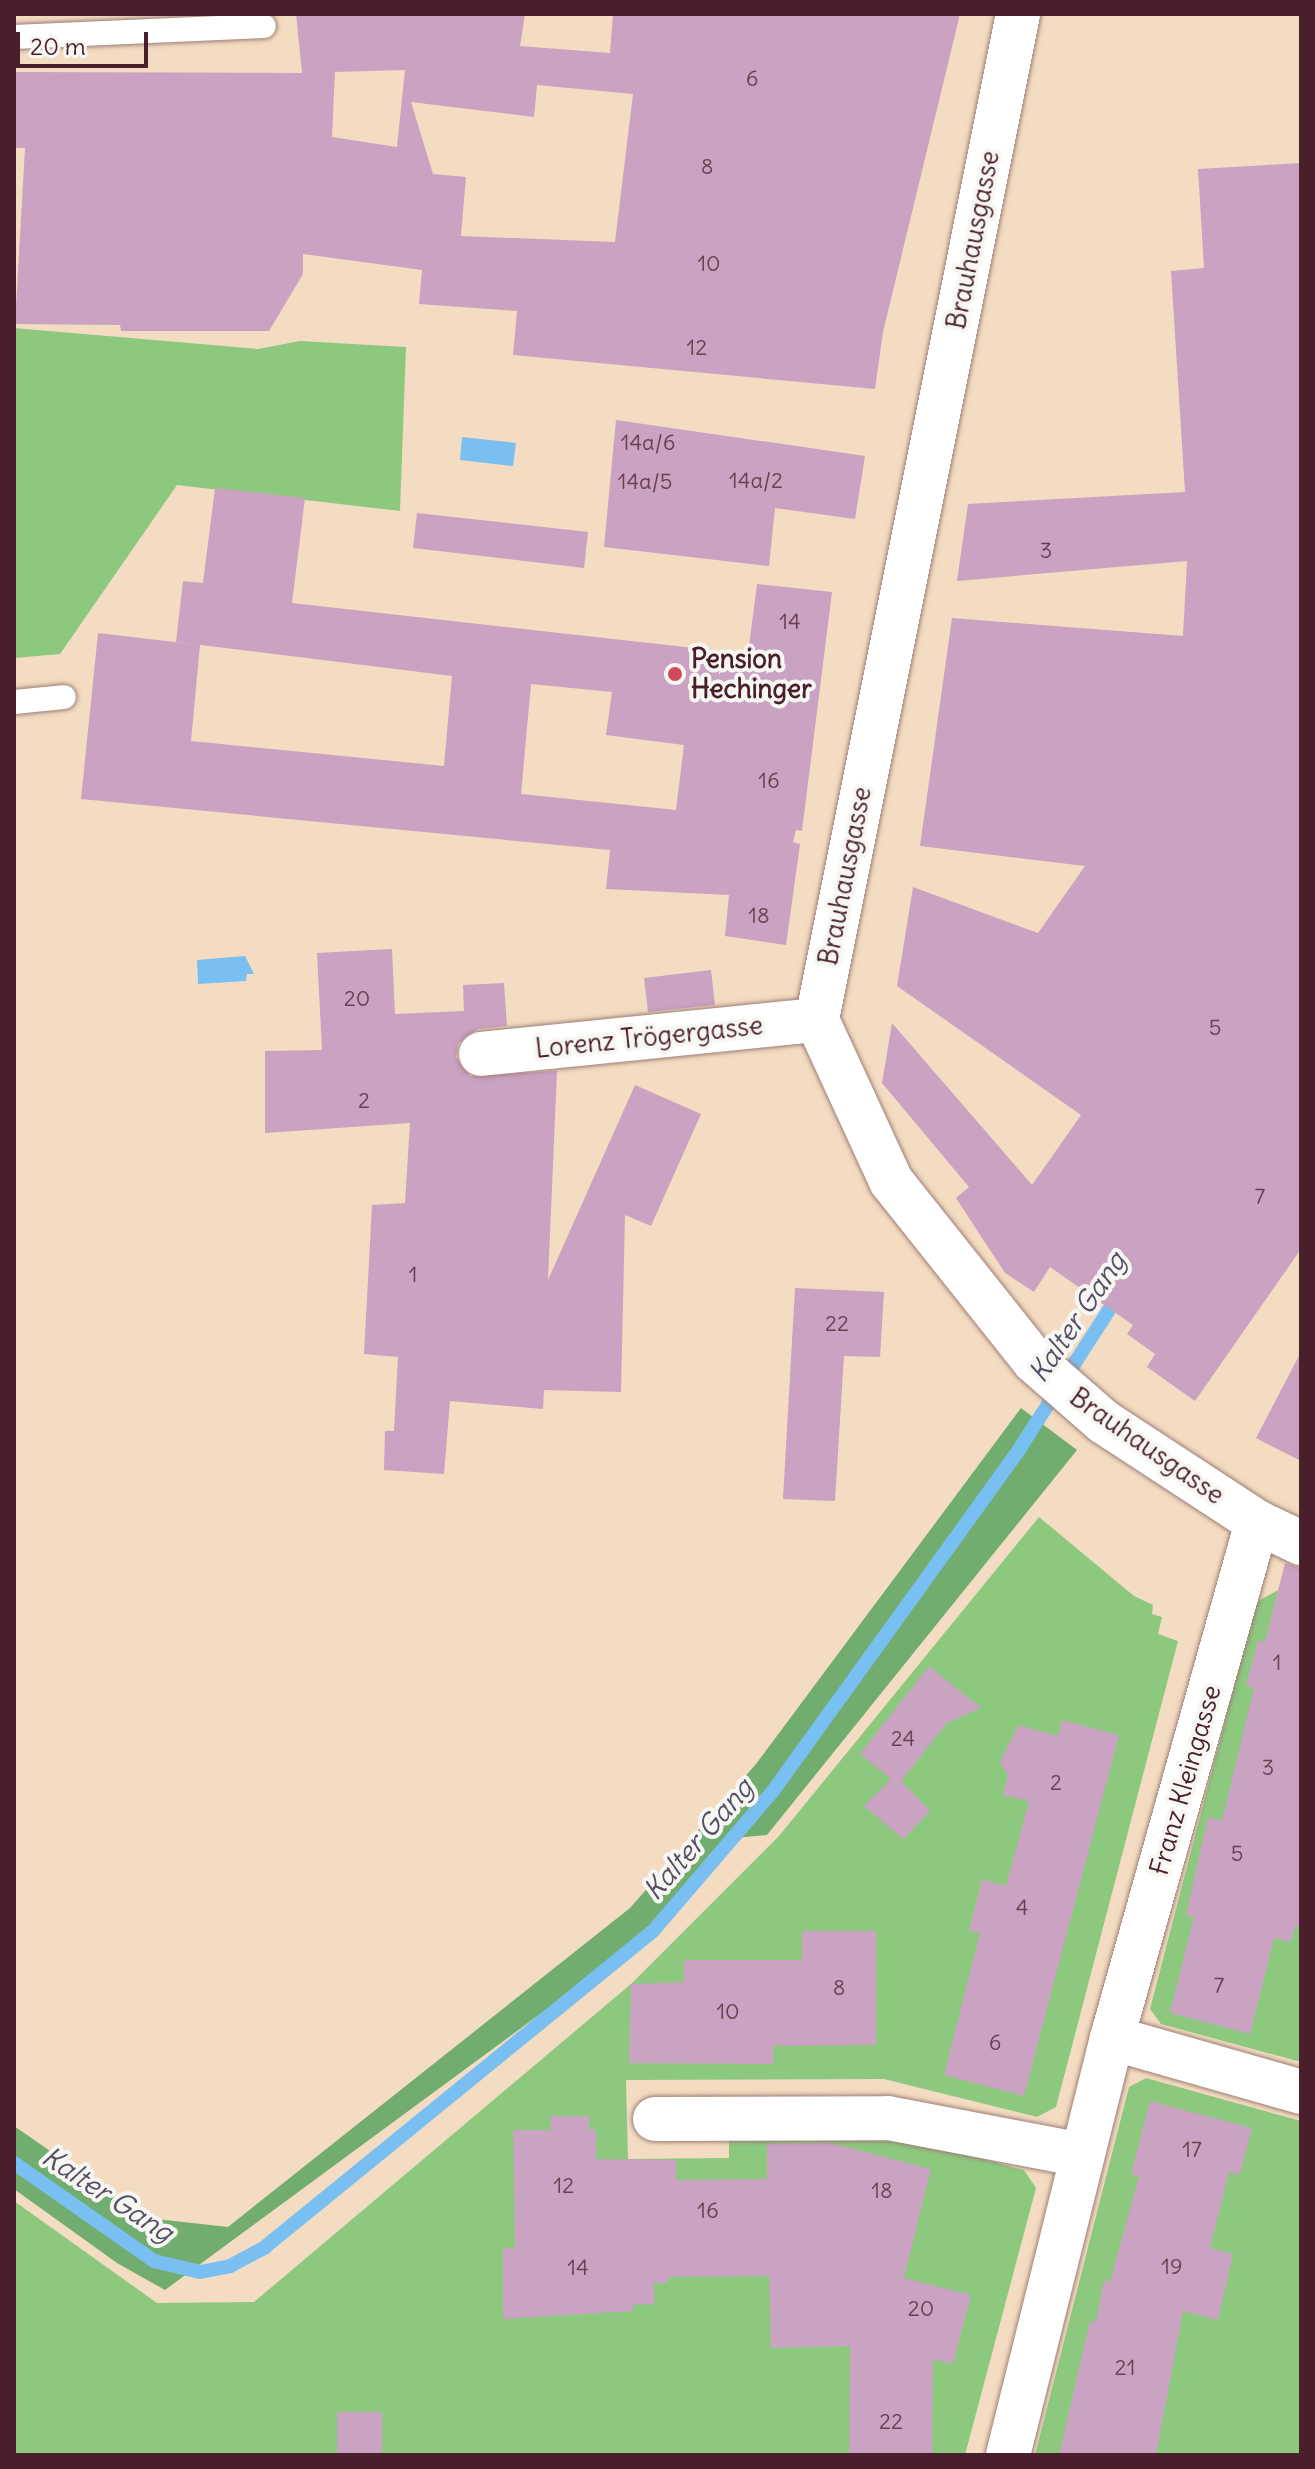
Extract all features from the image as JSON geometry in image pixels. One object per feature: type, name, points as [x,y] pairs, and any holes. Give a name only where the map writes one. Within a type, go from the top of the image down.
[{"type":"street","name":"Brauhausgasse","points":[[1018,14],[817,1020],[891,1181],[1034,1361],[1084,1407],[1257,1522],[1301,1543]]},
{"type":"street","name":"Lorenz Trögergasse","points":[[481,1054],[817,1020]]},
{"type":"street","name":"Franz Kleingasse","points":[[1008,2455],[1112,2038],[1257,1522]]},
{"type":"street","points":[[1112,2038],[1301,2092]]},
{"type":"street","points":[[655,2119],[888,2118],[1082,2155]]},
{"type":"lane","points":[[14,37],[264,26]]},
{"type":"lane","points":[[14,702],[64,697]]},
{"type":"green space","points":[[14,328],[258,349],[300,341],[406,347],[400,511],[177,485],[60,654],[14,658]]},
{"type":"green space","points":[[1021,1408],[1077,1450],[767,1835],[734,1838],[653,1931],[165,2290],[117,2263],[14,2189],[14,2126],[147,2218],[228,2227],[630,1908],[756,1764]]},
{"type":"green space","points":[[1039,1517],[1134,1596],[1153,1605],[1152,1614],[1162,1617],[1158,1634],[1178,1641],[1056,2107],[1037,2117],[884,2079],[626,2080],[628,2159],[729,2158],[729,2135],[888,2134],[1024,2170],[1036,2188],[965,2455],[14,2455],[14,2201],[157,2303],[254,2302],[631,1984],[779,1836]]},
{"type":"green space","points":[[1288,1585],[1301,1591],[1301,2062],[1161,2024],[1150,2009],[1256,1602]]},
{"type":"green space","points":[[1146,2078],[1301,2121],[1301,2455],[1035,2455],[1129,2087]]},
{"type":"water","points":[[462,437],[516,443],[513,466],[460,460]]},
{"type":"water","points":[[245,956],[254,974],[247,974],[246,981],[198,984],[197,960]]},
{"type":"building","points":[[296,14],[525,14],[520,46],[610,53],[613,14],[960,14],[883,332],[875,389],[513,355],[517,311],[419,304],[422,270],[303,254],[303,274],[269,331],[121,331],[120,325],[15,324],[25,148],[14,148],[14,72],[302,73]],"holes":[[[405,70],[397,147],[332,137],[335,72]],[[537,85],[633,94],[615,242],[461,236],[466,177],[433,174],[411,102],[534,117]]]},
{"type":"building","points":[[1301,163],[1301,1249],[1195,1401],[1147,1367],[1155,1354],[1127,1334],[1133,1325],[1050,1267],[1034,1292],[1005,1273],[956,1198],[969,1187],[882,1083],[892,1023],[1032,1185],[1081,1115],[897,986],[913,887],[1038,933],[1085,866],[920,846],[952,618],[1183,636],[1187,561],[957,581],[968,504],[1185,492],[1171,271],[1204,268],[1198,169]]},
{"type":"building","points":[[616,420],[865,456],[855,519],[775,508],[769,566],[604,547]]},
{"type":"building","points":[[215,488],[305,498],[292,603],[748,654],[757,584],[832,592],[802,831],[796,830],[793,842],[800,844],[786,945],[725,936],[729,895],[606,889],[610,850],[81,799],[98,633],[200,645],[191,741],[444,766],[452,676],[176,642],[183,581],[203,583]],"holes":[[[531,684],[612,692],[606,735],[684,745],[676,810],[521,794]]]},
{"type":"building","points":[[417,513],[588,532],[584,568],[413,548]]},
{"type":"building","points":[[392,949],[395,1014],[464,1011],[463,985],[504,983],[507,1026],[478,1029],[458,1044],[456,1057],[470,1076],[557,1071],[548,1280],[635,1085],[701,1114],[651,1226],[625,1215],[621,1392],[544,1390],[543,1409],[450,1401],[444,1474],[384,1470],[385,1431],[394,1431],[398,1357],[364,1354],[372,1205],[405,1203],[410,1123],[265,1133],[265,1051],[322,1050],[317,953]]},
{"type":"building","points":[[711,970],[715,1005],[648,1012],[644,978]]},
{"type":"building","points":[[795,1288],[884,1292],[880,1357],[844,1356],[835,1501],[783,1499]]},
{"type":"building","points":[[1301,1352],[1301,1461],[1256,1438]]},
{"type":"building","points":[[1285,1563],[1301,1568],[1301,1928],[1295,1926],[1291,1942],[1274,1938],[1250,2034],[1170,2013],[1194,1917],[1186,1915],[1208,1817],[1222,1821],[1254,1688],[1246,1685],[1258,1640],[1265,1642]]},
{"type":"building","points":[[929,1666],[981,1708],[947,1723],[901,1781],[930,1811],[903,1839],[864,1806],[891,1779],[860,1754]]},
{"type":"building","points":[[1062,1720],[1119,1735],[1024,2096],[944,2075],[980,1933],[969,1931],[982,1879],[1006,1886],[1029,1801],[1003,1795],[1008,1775],[1000,1762],[1018,1725],[1058,1736]]},
{"type":"building","points":[[802,1931],[876,1931],[876,2045],[773,2046],[773,2064],[629,2063],[631,1984],[684,1982],[684,1960],[802,1960]]},
{"type":"building","points":[[1150,2101],[1252,2128],[1240,2175],[1229,2172],[1210,2248],[1233,2254],[1218,2320],[1183,2311],[1156,2455],[1059,2455],[1090,2321],[1096,2322],[1104,2280],[1110,2282],[1139,2176],[1131,2174]]},
{"type":"building","points":[[550,2116],[589,2116],[589,2129],[596,2130],[596,2159],[676,2160],[676,2180],[767,2179],[767,2144],[830,2143],[931,2169],[904,2278],[971,2295],[953,2364],[933,2359],[932,2455],[849,2455],[850,2346],[771,2348],[769,2276],[669,2277],[668,2283],[654,2283],[654,2304],[633,2305],[633,2311],[503,2319],[503,2248],[515,2248],[513,2130],[551,2130]]},
{"type":"building","points":[[337,2412],[382,2412],[382,2455],[337,2455]]},
{"type":"waterway","name":"Kalter Gang","points":[[14,2163],[154,2261],[200,2272],[230,2266],[265,2247],[653,1931],[773,1791],[1020,1448],[1120,1293]]},
{"type":"place","name":"Pension Hechinger","points":[[675,674]]}]
